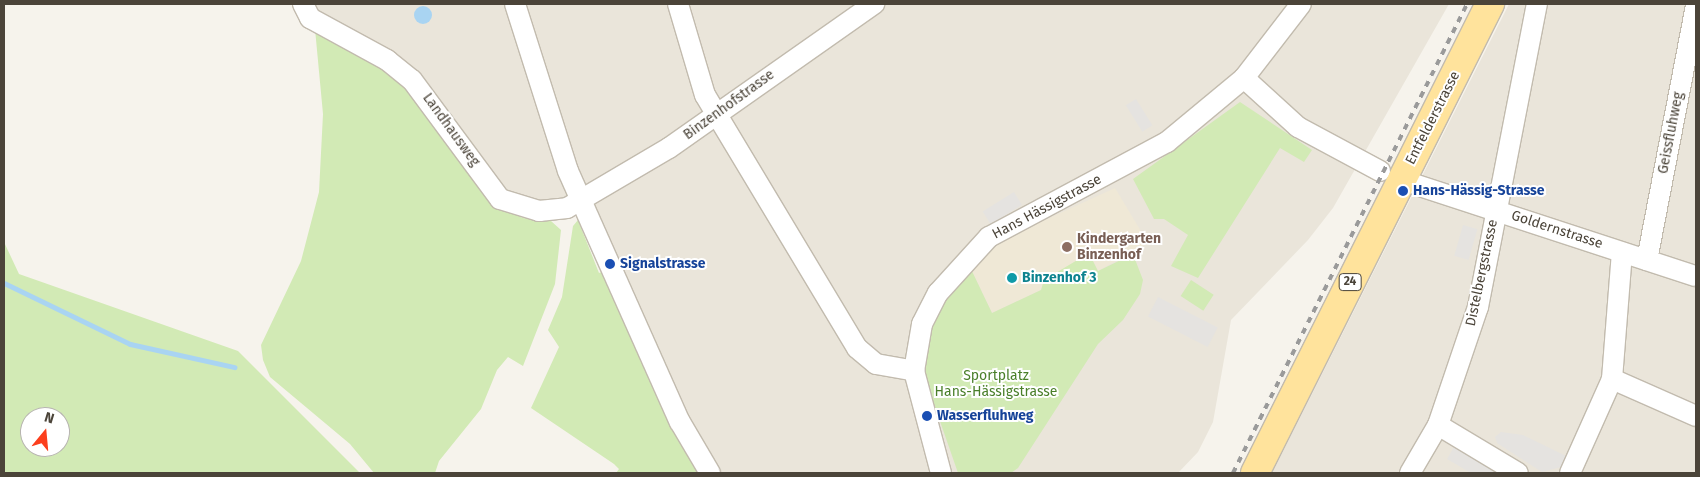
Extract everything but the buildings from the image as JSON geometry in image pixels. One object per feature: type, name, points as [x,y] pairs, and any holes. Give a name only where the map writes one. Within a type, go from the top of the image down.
[{"type":"main road","name":"Entfelderstrasse","points":[[1255,473],[1490,4]]},
{"type":"street","name":"Landhausweg","points":[[303,4],[310,18],[387,60],[412,80],[500,199],[539,212],[567,208],[580,200]]},
{"type":"street","points":[[515,4],[580,200],[680,422],[710,473]]},
{"type":"street","points":[[678,4],[705,95],[857,348],[876,364],[914,371]]},
{"type":"street","name":"Binzenhofstrasse","points":[[580,200],[716,116],[843,12],[874,4]]},
{"type":"street","name":"Hans Hässigstrasse","points":[[941,473],[914,371],[929,308],[972,252],[1017,221],[1146,156],[1244,78],[1301,4]]},
{"type":"street","name":"Distelbergstrasse","points":[[1410,473],[1438,425],[1478,307],[1495,210],[1537,4]]},
{"type":"street","name":"Geissfluhweg","points":[[1647,260],[1696,6]]},
{"type":"street","points":[[1244,78],[1298,126],[1380,171]]},
{"type":"street","name":"Goldernstrasse","points":[[1417,185],[1696,276]]},
{"type":"street","points":[[1570,473],[1612,379],[1622,252]]},
{"type":"street","points":[[1612,379],[1696,416]]},
{"type":"street","points":[[1438,425],[1518,473]]},
{"type":"shaded area","points":[[291,4],[1449,4],[1333,208],[1308,240],[1231,320],[1213,422],[1198,452],[1178,473],[713,473],[580,200],[517,210]]},
{"type":"shaded area","points":[[1509,4],[1696,4],[1696,473],[1272,473]]},
{"type":"shaded area","points":[[1136,99],[1152,125],[1142,132],[1126,105]]},
{"type":"shaded area","name":"Kindergarten Binzenhof","points":[[1115,188],[1148,243],[1098,271],[1089,253],[1041,290],[992,313],[970,267],[1002,240]]},
{"type":"shaded area","points":[[1014,192],[1022,205],[991,224],[983,212]]},
{"type":"shaded area","points":[[1463,225],[1477,229],[1469,260],[1454,256]]},
{"type":"shaded area","points":[[1158,297],[1218,327],[1208,347],[1148,317]]},
{"type":"shaded area","points":[[1501,432],[1523,435],[1568,457],[1565,466],[1542,472],[1497,443],[1495,437]]},
{"type":"shaded area","points":[[1454,447],[1498,473],[1471,473],[1447,459]]},
{"type":"green space","points":[[315,29],[394,72],[500,207],[523,218],[551,221],[561,230],[555,284],[523,366],[508,357],[497,370],[481,409],[439,461],[435,473],[374,473],[350,444],[270,377],[263,360],[261,345],[301,261],[319,192],[323,114]]},
{"type":"green space","points":[[1240,102],[1312,150],[1304,162],[1280,148],[1198,278],[1171,266],[1188,235],[1164,219],[1154,219],[1133,179]]},
{"type":"green space","points":[[578,220],[599,273],[604,271],[702,473],[616,473],[619,469],[614,464],[531,408],[559,347],[548,330],[562,297],[573,226]]},
{"type":"green space","points":[[4,242],[19,274],[238,351],[360,473],[4,473]]},
{"type":"green space","name":"Sportplatz Hans-Hässigstrasse","points":[[1089,253],[1098,271],[1133,254],[1143,280],[1140,294],[1123,320],[1098,344],[1018,468],[1011,473],[958,473],[925,378],[925,342],[938,307],[970,267],[992,313],[1041,290],[1044,280]]},
{"type":"green space","points":[[1191,280],[1214,295],[1203,311],[1181,296]]},
{"type":"water","points":[[423,6],[429,9],[432,15],[429,21],[423,24],[417,21],[414,15],[417,9]]},
{"type":"waterway","points":[[4,283],[130,344],[234,367]]},
{"type":"railway","points":[[1233,473],[1467,4]]},
{"type":"place","name":"Hans-Hässig-Strasse","points":[[1403,191]]},
{"type":"place","name":"Kindergarten Binzenhof","points":[[1067,247]]},
{"type":"place","name":"Signalstrasse","points":[[610,264]]},
{"type":"place","name":"Binzenhof 3","points":[[1012,278]]},
{"type":"place","name":"Wasserfluhweg","points":[[927,416]]}]
